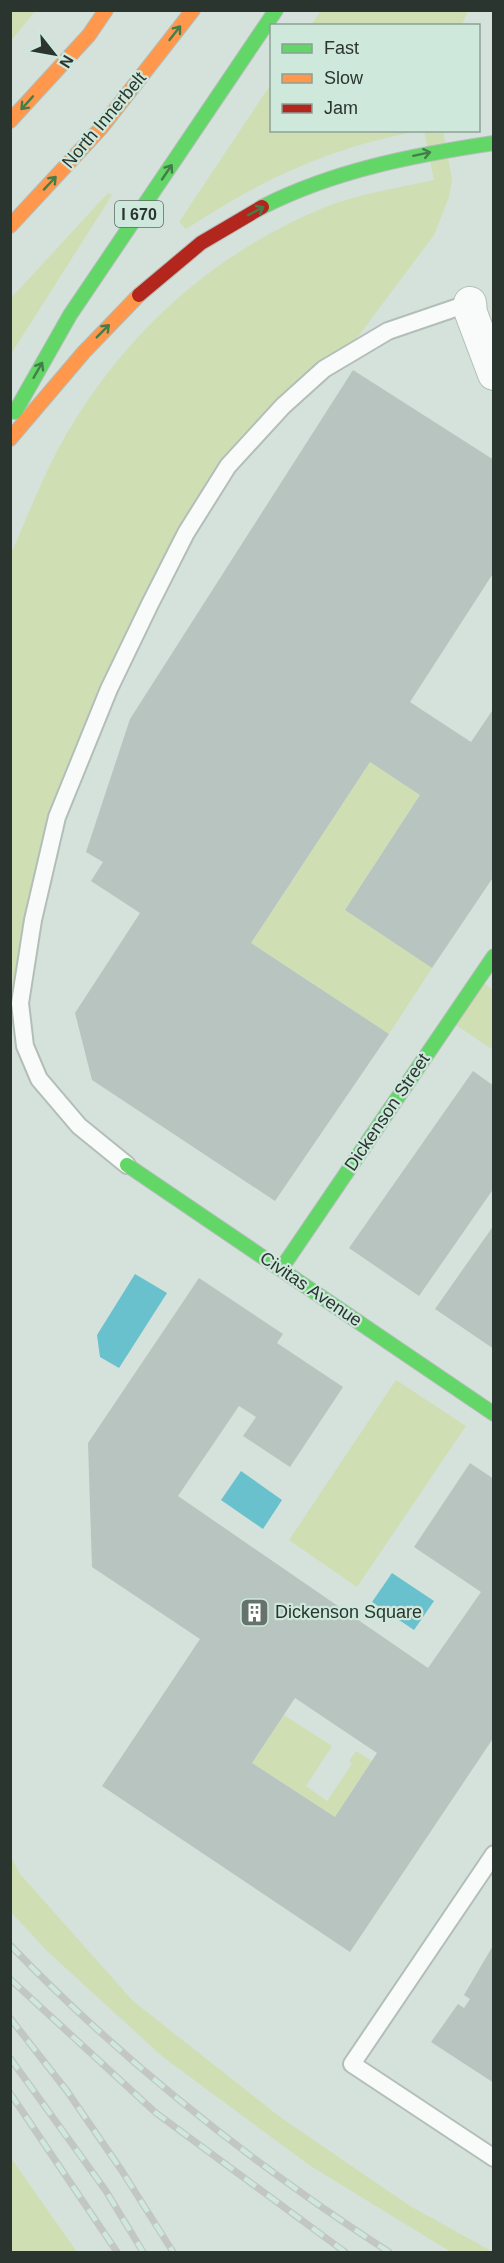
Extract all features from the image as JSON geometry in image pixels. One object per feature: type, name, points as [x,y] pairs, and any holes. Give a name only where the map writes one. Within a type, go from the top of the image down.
[{"type":"main road","points":[[10,121],[89,35],[106,10]]},
{"type":"main road","name":"North Innerbelt","points":[[10,226],[101,128],[193,10]]},
{"type":"main road","name":"I 670","points":[[10,422],[70,315],[276,10]]},
{"type":"main road","points":[[10,439],[100,334],[165,272],[236,221],[288,194],[364,166],[432,151],[494,143]]},
{"type":"main road","name":"Dickenson Street","points":[[281,1269],[494,956]]},
{"type":"main road","name":"Civitas Avenue","points":[[127,1165],[494,1414]]},
{"type":"street","points":[[470,303],[471,313],[494,374]]},
{"type":"lane","points":[[127,1165],[79,1126],[39,1079],[25,1046],[20,1003],[31,930],[61,807],[109,689],[150,604],[186,533],[228,466],[283,406],[324,369],[388,331],[470,303]]},
{"type":"lane","points":[[494,1854],[352,2064],[494,2158]]},
{"type":"green space","points":[[321,10],[468,10],[462,24],[312,24]]},
{"type":"green space","points":[[10,11],[35,11],[11,41]]},
{"type":"green space","points":[[270,86],[270,132],[413,132],[325,156],[270,180],[186,229],[179,222]]},
{"type":"green space","points":[[424,132],[443,132],[452,179],[449,197],[434,235],[357,338],[309,373],[194,513],[59,824],[14,1012],[11,1039],[10,556],[56,453],[75,420],[124,353],[182,294],[214,269],[248,246],[323,208],[364,195],[434,180]]},
{"type":"green space","points":[[108,193],[112,195],[11,354],[11,298]]},
{"type":"green space","points":[[370,762],[420,795],[345,910],[432,968],[389,1034],[251,943]]},
{"type":"green space","points":[[478,979],[493,990],[493,1050],[450,1021]]},
{"type":"green space","points":[[396,1380],[466,1426],[357,1587],[289,1540]]},
{"type":"green space","points":[[284,1715],[332,1746],[306,1786],[327,1801],[352,1764],[349,1761],[356,1751],[372,1761],[335,1817],[252,1763]]},
{"type":"green space","points":[[10,1855],[20,1874],[133,2001],[280,2117],[410,2206],[493,2252],[451,2252],[309,2165],[163,2057],[47,1951],[11,1912]]},
{"type":"green space","points":[[11,2158],[77,2252],[11,2252]]},
{"type":"water","points":[[135,1274],[167,1293],[119,1368],[100,1357],[97,1335]]},
{"type":"water","points":[[241,1471],[282,1500],[263,1529],[221,1500]]},
{"type":"water","points":[[392,1573],[434,1601],[414,1630],[372,1602]]},
{"type":"building","points":[[353,370],[494,460],[494,572],[410,702],[471,742],[494,708],[494,876],[432,968],[345,910],[420,795],[370,762],[251,943],[389,1034],[275,1201],[92,1080],[75,1013],[140,913],[91,881],[103,862],[86,852],[130,719]]},
{"type":"building","points":[[473,1071],[494,1086],[494,1188],[419,1296],[349,1248]]},
{"type":"building","points":[[494,1225],[494,1349],[435,1309]]},
{"type":"building","name":"Dickenson Square","points":[[199,1278],[283,1334],[277,1343],[343,1387],[290,1467],[243,1436],[256,1417],[239,1406],[178,1496],[428,1668],[481,1592],[414,1547],[470,1463],[494,1479],[494,1737],[350,1952],[102,1786],[200,1639],[92,1567],[88,1443]],"holes":[[[295,1698],[377,1753],[335,1817],[252,1763]]]},
{"type":"building","points":[[494,1944],[494,2083],[431,2042],[458,2004],[464,2008],[470,1999],[464,1995]]},
{"type":"railway","points":[[10,1945],[98,2030],[191,2109],[288,2183],[389,2252]]},
{"type":"railway","points":[[10,1979],[156,2113],[345,2252]]},
{"type":"railway","points":[[10,2018],[67,2091],[122,2171],[173,2252]]},
{"type":"railway","points":[[10,2058],[106,2191],[143,2252]]},
{"type":"railway","points":[[10,2093],[117,2252]]},
{"type":"traffic: fast","points":[[15,412],[70,315],[276,10]]},
{"type":"traffic: fast","points":[[262,207],[290,194],[346,174],[405,159],[494,143]]},
{"type":"traffic: fast","points":[[281,1269],[494,956]]},
{"type":"traffic: fast","points":[[127,1165],[494,1414]]},
{"type":"traffic: slow","points":[[10,121],[89,35],[106,10]]},
{"type":"traffic: slow","points":[[10,226],[101,128],[193,10]]},
{"type":"traffic: slow","points":[[10,439],[84,352],[139,295]]},
{"type":"traffic: jam","points":[[139,295],[201,243],[262,207]]},
{"type":"place","name":"Dickenson Square","points":[[254,1612]]}]
